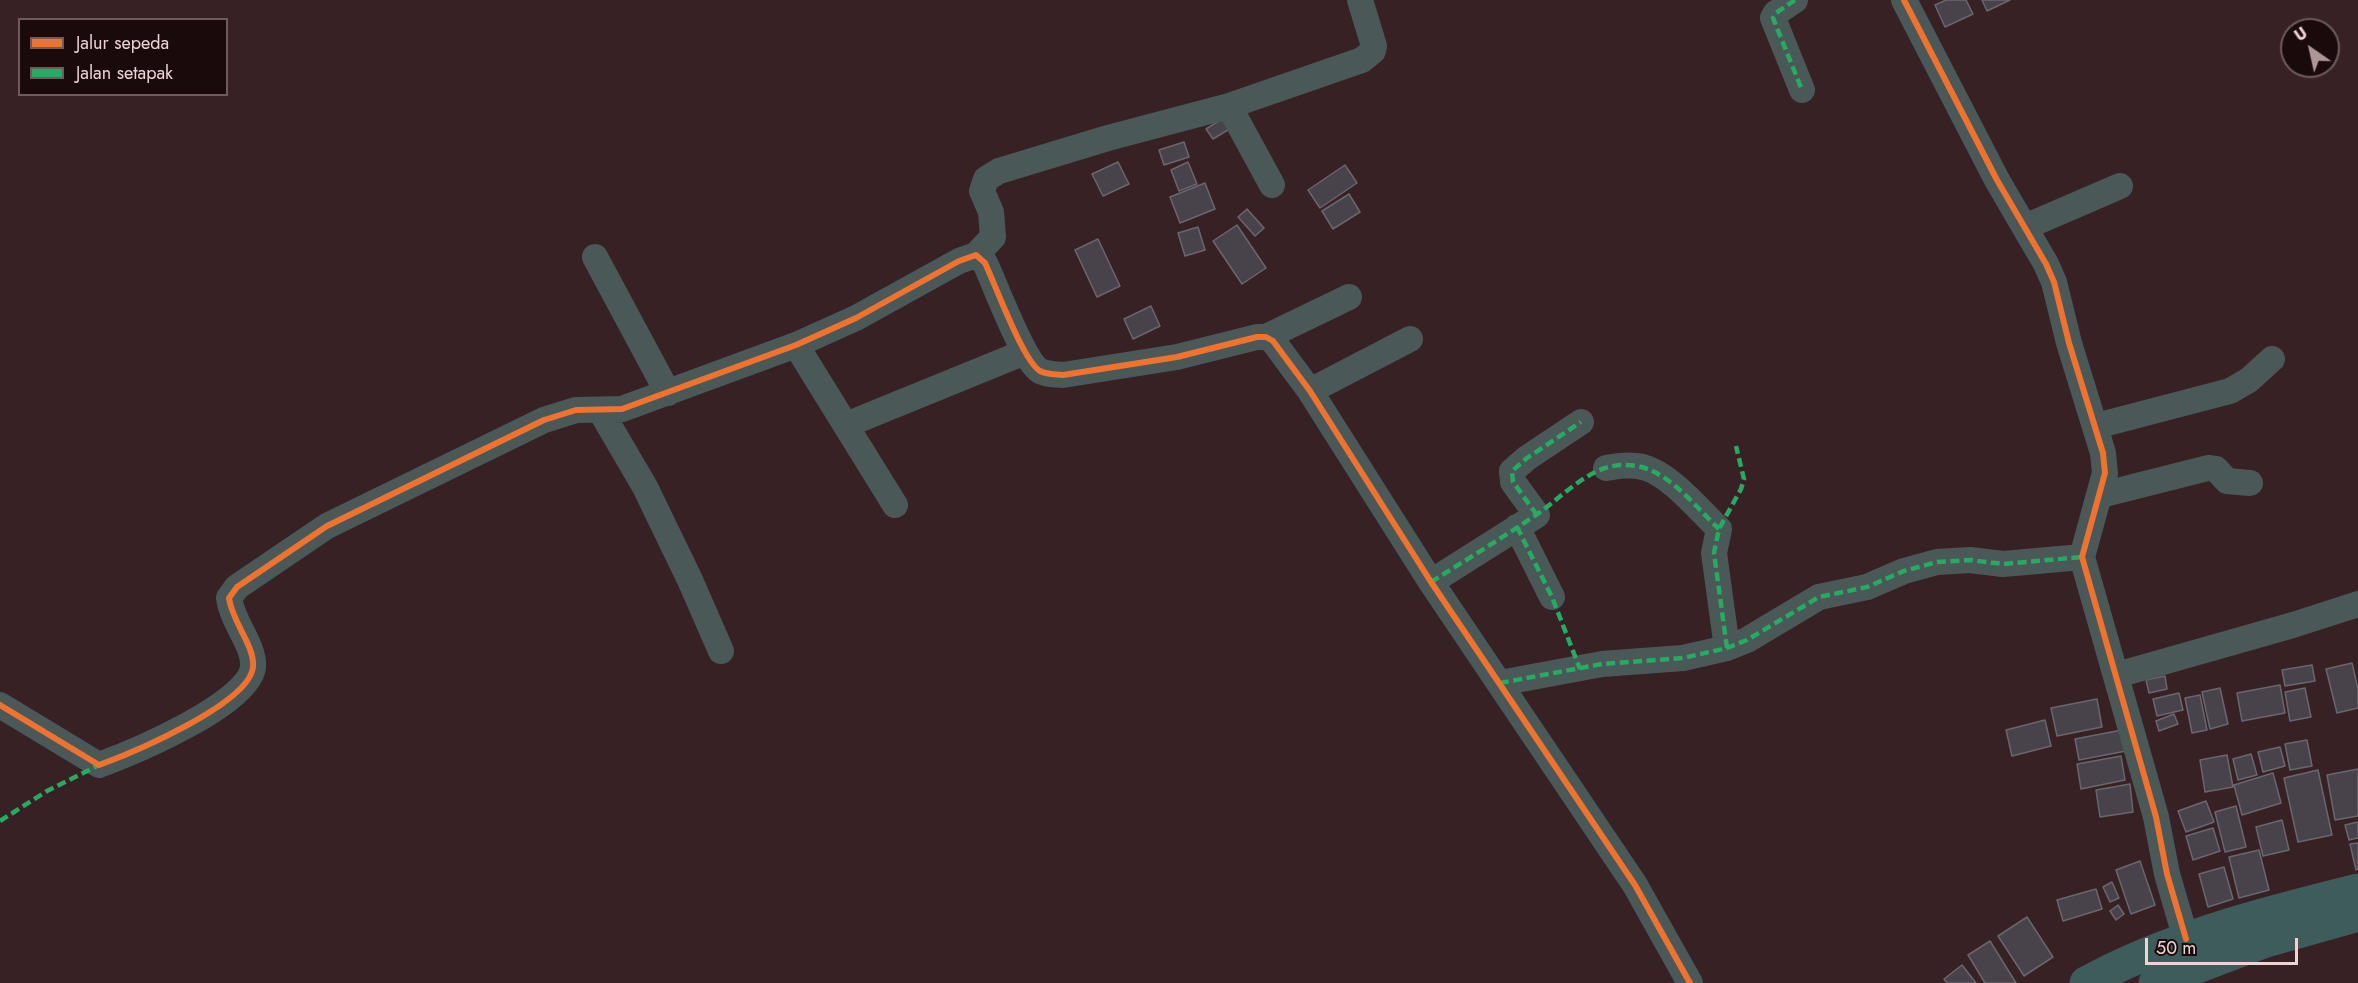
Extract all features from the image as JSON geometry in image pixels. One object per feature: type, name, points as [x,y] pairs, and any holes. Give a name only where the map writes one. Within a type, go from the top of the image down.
[{"type":"highway","points":[[2091,980],[2186,939],[2358,890]]},
{"type":"highway","points":[[2155,983],[2263,942],[2358,915]]},
{"type":"street","points":[[0,705],[99,765],[193,723],[218,708],[251,673],[252,654],[231,609],[229,598],[237,587],[327,526],[553,416],[576,410],[622,409],[796,345],[856,318],[959,261],[975,255],[993,237],[991,212],[982,191],[986,178],[999,171],[1108,138],[1229,106],[1368,56],[1374,46],[1360,0]]},
{"type":"street","points":[[1794,0],[1776,13],[1773,18],[1802,90]]},
{"type":"street","points":[[1904,0],[1997,180],[2025,226],[2054,282],[2069,343],[2103,453],[2105,473],[2101,495],[2082,557],[2156,817],[2167,874],[2186,939]]},
{"type":"street","points":[[1229,106],[1272,185]]},
{"type":"street","points":[[2025,226],[2120,186]]},
{"type":"street","points":[[975,255],[985,263],[1025,352],[1038,370],[1049,374],[1063,375],[1177,357],[1257,337],[1266,337],[1349,297]]},
{"type":"street","points":[[595,257],[668,393]]},
{"type":"street","points":[[1266,337],[1278,347],[1310,391],[1431,582],[1635,885],[1690,983]]},
{"type":"street","points":[[1310,391],[1410,339]]},
{"type":"street","points":[[796,345],[896,506]]},
{"type":"street","points":[[846,426],[1025,352]]},
{"type":"street","points":[[2096,426],[2229,391],[2249,380],[2272,359]]},
{"type":"street","points":[[600,410],[650,497],[690,579],[721,651]]},
{"type":"street","points":[[1431,582],[1537,515],[1513,482],[1512,471],[1527,458],[1581,422]]},
{"type":"street","points":[[1606,468],[1626,465],[1644,467],[1658,473],[1719,530],[1714,553],[1727,648]]},
{"type":"street","points":[[2101,495],[2208,468],[2216,469],[2227,481],[2250,483]]},
{"type":"street","points":[[1517,527],[1552,597]]},
{"type":"street","points":[[1500,683],[1602,664],[1683,658],[1727,648],[1788,617],[1819,597],[1867,587],[1904,571],[1937,562],[1970,560],[2003,564],[2082,557]]},
{"type":"street","points":[[2117,675],[2294,625],[2358,604]]},
{"type":"building","points":[[1946,0],[1966,0],[1973,14],[1945,27],[1935,5]]},
{"type":"building","points":[[1982,0],[2010,0],[1987,11]]},
{"type":"building","points":[[1225,117],[1231,128],[1213,139],[1206,129]]},
{"type":"building","points":[[1184,142],[1189,157],[1164,165],[1159,150]]},
{"type":"building","points":[[1118,162],[1129,184],[1103,196],[1092,174]]},
{"type":"building","points":[[1188,162],[1197,184],[1179,191],[1171,170]]},
{"type":"building","points":[[1345,165],[1357,183],[1320,208],[1308,190]]},
{"type":"building","points":[[1205,183],[1215,209],[1180,223],[1170,197]]},
{"type":"building","points":[[1349,194],[1360,212],[1333,229],[1322,211]]},
{"type":"building","points":[[1247,209],[1264,228],[1255,236],[1238,217]]},
{"type":"building","points":[[1237,225],[1266,268],[1242,284],[1213,241]]},
{"type":"building","points":[[1198,227],[1205,250],[1185,256],[1178,233]]},
{"type":"building","points":[[1098,239],[1120,286],[1097,297],[1075,250]]},
{"type":"building","points":[[1151,306],[1160,326],[1133,339],[1124,319]]},
{"type":"building","points":[[2352,663],[2358,689],[2358,708],[2337,713],[2326,669]]},
{"type":"building","points":[[2312,665],[2315,681],[2285,686],[2282,670]]},
{"type":"building","points":[[2165,676],[2167,689],[2149,693],[2146,680]]},
{"type":"building","points":[[2280,685],[2285,713],[2242,721],[2237,693]]},
{"type":"building","points":[[2220,688],[2228,724],[2210,729],[2202,692]]},
{"type":"building","points":[[2305,688],[2311,717],[2290,721],[2285,692]]},
{"type":"building","points":[[2179,693],[2183,710],[2157,716],[2153,699]]},
{"type":"building","points":[[2200,695],[2207,730],[2192,733],[2185,698]]},
{"type":"building","points":[[2097,699],[2102,727],[2057,736],[2051,708]]},
{"type":"building","points":[[2174,714],[2178,724],[2159,731],[2156,721]]},
{"type":"building","points":[[2045,720],[2051,746],[2012,756],[2006,730]]},
{"type":"building","points":[[2122,730],[2126,751],[2079,760],[2075,739]]},
{"type":"building","points":[[2307,740],[2312,766],[2290,770],[2285,744]]},
{"type":"building","points":[[2280,747],[2285,766],[2263,772],[2258,752]]},
{"type":"building","points":[[2251,754],[2257,775],[2238,780],[2233,759]]},
{"type":"building","points":[[2227,755],[2233,787],[2205,792],[2200,760]]},
{"type":"building","points":[[2121,756],[2125,780],[2081,789],[2077,764]]},
{"type":"building","points":[[2358,769],[2358,816],[2335,820],[2327,775]]},
{"type":"building","points":[[2318,770],[2332,835],[2298,842],[2284,778]]},
{"type":"building","points":[[2273,773],[2281,803],[2242,815],[2234,785]]},
{"type":"building","points":[[2130,784],[2133,812],[2100,817],[2096,790]]},
{"type":"building","points":[[2206,801],[2214,822],[2186,832],[2178,811]]},
{"type":"building","points":[[2236,806],[2246,847],[2225,852],[2215,812]]},
{"type":"building","points":[[2282,820],[2289,850],[2263,856],[2256,827]]},
{"type":"building","points":[[2358,822],[2358,838],[2349,840],[2345,825]]},
{"type":"building","points":[[2213,828],[2220,851],[2193,860],[2186,836]]},
{"type":"building","points":[[2358,843],[2358,869],[2356,870],[2350,844]]},
{"type":"building","points":[[2259,850],[2269,890],[2239,898],[2229,857]]},
{"type":"building","points":[[2140,861],[2155,905],[2131,914],[2116,870]]},
{"type":"building","points":[[2224,867],[2233,899],[2208,907],[2199,874]]},
{"type":"building","points":[[2112,882],[2119,898],[2110,902],[2103,887]]},
{"type":"building","points":[[2096,889],[2102,909],[2063,921],[2057,900]]},
{"type":"building","points":[[2118,905],[2124,914],[2116,920],[2110,911]]},
{"type":"building","points":[[2027,917],[2053,957],[2024,976],[1998,936]]},
{"type":"building","points":[[1990,941],[2016,983],[1985,983],[1968,955]]},
{"type":"building","points":[[1962,965],[1976,983],[1947,983],[1944,979]]},
{"type":"marked path","points":[[1795,0],[1776,13],[1773,18],[1802,90]]},
{"type":"marked path","points":[[1537,515],[1513,482],[1512,471],[1527,458],[1581,422]]},
{"type":"marked path","points":[[1727,648],[1714,553],[1719,529],[1744,479],[1736,446]]},
{"type":"marked path","points":[[1431,582],[1536,515],[1586,477],[1615,466],[1645,468],[1666,479],[1719,529]]},
{"type":"marked path","points":[[1517,527],[1552,597],[1580,669]]},
{"type":"marked path","points":[[1500,683],[1602,664],[1683,658],[1727,648],[1747,640],[1819,597],[1867,587],[1904,571],[1937,562],[1970,560],[2003,564],[2082,557]]},
{"type":"marked path","points":[[0,821],[47,791],[99,765]]},
{"type":"cycle path","points":[[1904,0],[1997,180],[2054,282],[2069,343],[2103,453],[2105,473],[2082,557],[2156,817],[2167,874],[2186,939]]},
{"type":"cycle path","points":[[0,705],[99,765],[136,750],[211,711],[232,696],[247,681],[253,667],[253,659],[234,616],[229,598],[237,587],[327,526],[544,420],[576,410],[622,409],[796,345],[856,318],[959,261],[976,255],[985,263],[1026,353],[1033,364],[1046,373],[1063,375],[1177,357],[1257,337],[1266,337],[1273,341],[1310,391],[1431,582],[1635,885],[1690,983]]}]
